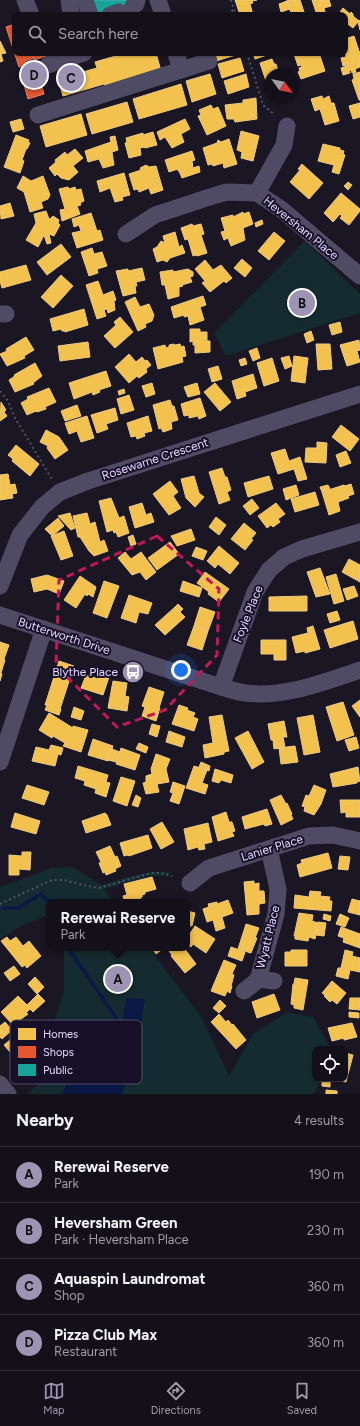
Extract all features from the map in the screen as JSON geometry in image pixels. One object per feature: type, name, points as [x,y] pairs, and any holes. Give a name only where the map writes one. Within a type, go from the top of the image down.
[{"type":"street","points":[[25,0],[30,12]]},
{"type":"street","points":[[85,0],[89,12]]},
{"type":"street","points":[[158,0],[162,12]]},
{"type":"street","points":[[48,65],[74,56]]},
{"type":"street","points":[[177,56],[182,70]]},
{"type":"street","points":[[38,115],[209,61]]},
{"type":"street","points":[[257,193],[284,145],[287,126]]},
{"type":"street","name":"Heversham Place","points":[[126,234],[155,215],[216,195],[227,192],[257,193],[281,209],[360,276]]},
{"type":"street","name":"Rosewarne Crescent","points":[[0,586],[20,534],[42,507],[60,492],[88,481],[360,394]]},
{"type":"street","name":"Foyle Place","points":[[221,687],[255,592],[269,570],[284,557],[302,549],[360,532]]},
{"type":"street","name":"Butterworth Drive","points":[[0,615],[221,687],[245,693],[268,694],[282,692],[322,682],[360,670]]},
{"type":"street","points":[[0,762],[44,629]]},
{"type":"street","name":"Lanier Place","points":[[190,883],[209,868],[309,836],[334,835],[360,841]]},
{"type":"street","name":"Wyatt Place","points":[[244,992],[266,980],[276,914],[278,889],[269,848]]},
{"type":"street","points":[[0,1084],[8,1094]]},
{"type":"path","points":[[231,0],[235,12]]},
{"type":"path","points":[[231,12],[234,9]]},
{"type":"path","points":[[249,56],[263,105],[275,115]]},
{"type":"path","points":[[0,391],[8,401],[16,418],[56,486]]},
{"type":"path","points":[[0,904],[52,880],[64,880],[99,888],[151,873],[161,873],[172,876]]},
{"type":"highlighted area","points":[[157,536],[219,589],[217,655],[165,710],[117,727],[56,666],[59,580]]},
{"type":"green space","points":[[305,241],[360,294],[360,313],[226,356],[214,333]]},
{"type":"green space","points":[[73,867],[101,885],[143,873],[160,871],[169,872],[168,876],[149,876],[104,889],[112,899],[46,899],[46,916],[23,925],[0,939],[0,886],[1,887],[51,868]]},
{"type":"green space","points":[[64,951],[151,951],[202,1018],[229,1076],[253,1034],[287,1012],[313,1017],[329,1046],[312,1046],[312,1082],[320,1082],[313,1094],[27,1094],[39,1084],[142,1084],[142,1020],[54,1020],[64,992]]},
{"type":"water","points":[[127,998],[145,999],[142,1020],[122,1020]]},
{"type":"water","points":[[67,1084],[126,1084],[122,1094],[62,1094]]},
{"type":"building: Homes","points":[[235,0],[257,0],[252,1],[253,3],[250,4],[252,12],[239,12]]},
{"type":"building: Homes","points":[[287,0],[300,0],[304,12],[291,12]]},
{"type":"building: Homes","points":[[312,0],[329,0],[331,6],[324,8],[325,12],[316,12]]},
{"type":"building: Homes","points":[[287,1],[290,9],[281,12],[279,4]]},
{"type":"building: Homes","points":[[343,8],[348,12],[340,12]]},
{"type":"building: Homes","points":[[348,12],[350,14],[351,12],[353,16],[359,21],[360,20],[360,30],[358,22],[353,28],[348,24]]},
{"type":"building: Homes","points":[[354,36],[360,54],[360,67],[355,69],[356,72],[352,73],[351,70],[349,71],[350,73],[343,75],[341,68],[347,65],[343,66],[341,58],[348,56],[348,38]]},
{"type":"building: Homes","points":[[0,41],[6,53],[1,54],[3,61],[0,62]]},
{"type":"building: Homes","points":[[116,56],[157,56],[161,71],[106,87],[104,84],[63,96],[58,79],[97,68],[95,62]]},
{"type":"building: Homes","points":[[215,56],[232,56],[216,61]]},
{"type":"building: Homes","points":[[254,56],[264,56],[255,59]]},
{"type":"building: Homes","points":[[295,56],[320,56],[325,71],[301,79],[299,68],[302,67],[301,65],[298,66]]},
{"type":"building: Homes","points":[[240,58],[244,71],[222,78],[218,64]]},
{"type":"building: Homes","points":[[272,59],[277,68],[264,68],[264,75],[260,63]]},
{"type":"building: Homes","points":[[360,72],[359,100],[352,80],[354,79],[353,74]]},
{"type":"building: Homes","points":[[210,74],[216,94],[192,102],[186,81]]},
{"type":"building: Homes","points":[[246,74],[249,87],[228,94],[224,81]]},
{"type":"building: Homes","points":[[181,84],[187,105],[139,119],[133,99]]},
{"type":"building: Homes","points":[[322,96],[323,99],[329,96],[331,103],[334,103],[339,121],[325,125],[320,109],[315,111],[311,99]]},
{"type":"building: Homes","points":[[256,98],[257,119],[235,122],[234,119],[227,119],[225,105],[243,103],[243,100]]},
{"type":"building: Homes","points":[[127,102],[133,122],[92,134],[86,114]]},
{"type":"building: Homes","points":[[360,103],[360,117],[353,119],[349,106]]},
{"type":"building: Homes","points":[[211,105],[213,109],[218,107],[226,126],[207,135],[198,116],[201,115],[199,110]]},
{"type":"building: Homes","points":[[81,114],[87,135],[46,147],[40,126]]},
{"type":"building: Homes","points":[[21,119],[24,129],[13,132],[10,122]]},
{"type":"building: Homes","points":[[185,119],[190,129],[181,134],[184,142],[172,148],[165,137],[160,140],[157,132]]},
{"type":"building: Homes","points":[[241,131],[259,136],[253,161],[241,158],[242,152],[237,150]]},
{"type":"building: Homes","points":[[153,132],[157,145],[140,148],[141,155],[129,158],[125,143],[127,142],[126,138]]},
{"type":"building: Homes","points":[[16,135],[29,140],[28,142],[30,143],[22,160],[24,161],[20,173],[4,167]]},
{"type":"building: Homes","points":[[115,136],[118,150],[112,152],[114,165],[103,168],[99,159],[88,162],[85,151],[111,142],[110,137]]},
{"type":"building: Homes","points":[[229,139],[237,164],[224,168],[223,163],[213,166],[212,164],[208,165],[203,148],[217,143],[218,140],[221,142]]},
{"type":"building: Homes","points":[[323,144],[340,148],[340,150],[344,151],[343,154],[345,155],[339,174],[332,172],[334,165],[318,161]]},
{"type":"building: Homes","points":[[75,149],[83,158],[73,166],[78,172],[69,180],[61,178],[57,174],[55,176],[49,168],[56,162],[55,160],[65,152],[67,155]]},
{"type":"building: Homes","points":[[192,151],[195,160],[192,161],[193,168],[199,166],[200,172],[182,178],[178,169],[169,172],[165,160]]},
{"type":"building: Homes","points":[[302,164],[323,183],[309,199],[290,182],[300,170],[298,169]]},
{"type":"building: Homes","points":[[146,165],[149,167],[156,166],[163,190],[151,194],[149,188],[139,192],[138,189],[134,190],[129,174],[141,170],[140,168]]},
{"type":"building: Homes","points":[[124,173],[130,195],[122,197],[123,200],[115,202],[110,188],[100,192],[97,181]]},
{"type":"building: Homes","points":[[23,176],[31,181],[43,176],[50,195],[48,199],[41,202],[43,208],[30,212],[24,192],[17,188]]},
{"type":"building: Homes","points":[[348,182],[352,185],[348,190],[344,186]]},
{"type":"building: Homes","points":[[68,187],[69,189],[75,187],[76,190],[81,189],[84,201],[80,203],[81,205],[77,206],[80,214],[62,221],[60,210],[65,209],[59,189]]},
{"type":"building: Homes","points":[[341,193],[360,209],[349,225],[340,218],[342,216],[340,214],[333,222],[324,213]]},
{"type":"building: Homes","points":[[10,203],[14,216],[1,219],[0,206]]},
{"type":"building: Homes","points":[[46,211],[49,219],[53,216],[59,220],[58,223],[60,225],[54,236],[49,234],[51,243],[47,244],[44,235],[38,247],[26,240],[36,223],[34,214]]},
{"type":"building: Homes","points":[[243,212],[243,214],[249,212],[253,224],[243,228],[245,240],[231,246],[228,238],[224,240],[221,232],[225,231],[221,218],[233,215],[233,217]]},
{"type":"building: Homes","points":[[91,213],[97,231],[100,230],[103,240],[77,248],[72,233],[81,231],[79,225],[74,227],[72,219]]},
{"type":"building: Homes","points":[[262,220],[263,224],[256,227],[255,223]]},
{"type":"building: Homes","points":[[192,224],[193,226],[201,224],[204,234],[201,235],[207,253],[193,256],[188,239],[185,240],[181,228]]},
{"type":"building: Homes","points":[[175,232],[179,247],[182,245],[185,253],[170,258],[167,262],[163,260],[157,262],[153,249],[157,247],[161,241],[165,243],[163,236]]},
{"type":"building: Homes","points":[[274,232],[285,241],[269,260],[258,251]]},
{"type":"building: Homes","points":[[61,244],[71,257],[47,275],[37,262]]},
{"type":"building: Homes","points":[[92,248],[94,254],[102,252],[107,266],[97,269],[98,273],[89,276],[81,252]]},
{"type":"building: Homes","points":[[242,259],[252,268],[245,277],[234,268]]},
{"type":"building: Homes","points":[[205,260],[213,270],[221,265],[232,278],[226,283],[224,281],[210,292],[202,283],[205,281],[195,269]]},
{"type":"building: Homes","points":[[26,265],[31,280],[2,288],[0,272]]},
{"type":"building: Homes","points":[[142,268],[145,280],[136,282],[136,293],[123,296],[116,271],[128,269],[128,271]]},
{"type":"building: Homes","points":[[188,269],[193,272],[193,276],[190,277],[192,282],[179,287],[179,296],[168,299],[165,285],[162,285],[160,272],[173,270],[173,272]]},
{"type":"building: Homes","points":[[61,275],[73,286],[53,308],[41,297]]},
{"type":"building: Homes","points":[[98,281],[103,295],[113,291],[116,300],[114,301],[115,310],[108,313],[107,309],[104,310],[106,316],[97,319],[86,285]]},
{"type":"building: Homes","points":[[203,296],[206,305],[200,307],[204,320],[190,325],[188,316],[184,317],[184,315],[174,318],[171,307]]},
{"type":"building: Homes","points":[[135,297],[140,307],[149,304],[154,315],[152,321],[145,324],[146,327],[138,331],[125,302]]},
{"type":"building: Homes","points":[[84,309],[88,325],[65,332],[61,329],[53,331],[50,319]]},
{"type":"building: Homes","points":[[120,317],[133,332],[115,348],[104,336],[116,325],[114,322]]},
{"type":"building: Homes","points":[[340,322],[342,332],[332,335],[329,325]]},
{"type":"building: Homes","points":[[190,329],[200,329],[200,332],[207,332],[207,341],[210,341],[210,352],[195,353],[195,345],[193,345],[193,341],[190,342]]},
{"type":"building: Homes","points":[[311,331],[314,340],[307,343],[304,334]]},
{"type":"building: Homes","points":[[26,337],[34,350],[24,356],[25,358],[7,366],[0,354],[7,351],[6,349]]},
{"type":"building: Homes","points":[[359,340],[360,350],[357,351],[360,362],[347,366],[340,345]]},
{"type":"building: Homes","points":[[88,342],[90,357],[60,361],[58,346]]},
{"type":"building: Homes","points":[[180,344],[181,347],[184,346],[186,356],[182,357],[183,362],[158,369],[153,348],[165,345],[166,348],[169,347],[169,345]]},
{"type":"building: Homes","points":[[316,344],[330,344],[332,369],[318,370]]},
{"type":"building: Homes","points":[[257,348],[260,358],[253,361],[249,351]]},
{"type":"building: Homes","points":[[129,354],[136,362],[142,357],[151,365],[146,369],[147,372],[139,378],[137,376],[129,383],[115,367]]},
{"type":"building: Homes","points":[[289,356],[292,366],[285,369],[281,358]]},
{"type":"building: Homes","points":[[294,356],[308,358],[305,383],[291,381]]},
{"type":"building: Homes","points":[[245,358],[247,364],[241,366],[239,360]]},
{"type":"building: Homes","points":[[272,358],[279,381],[264,386],[257,363]]},
{"type":"building: Homes","points":[[35,363],[42,376],[33,383],[34,384],[15,392],[9,380],[15,376],[14,375]]},
{"type":"building: Homes","points":[[218,366],[222,379],[212,382],[208,369]]},
{"type":"building: Homes","points":[[106,371],[111,386],[99,390],[100,392],[93,395],[92,392],[74,399],[69,383]]},
{"type":"building: Homes","points":[[253,374],[257,388],[245,392],[246,396],[237,399],[232,381]]},
{"type":"building: Homes","points":[[152,383],[155,394],[146,397],[142,386]]},
{"type":"building: Homes","points":[[197,383],[200,394],[188,397],[184,387]]},
{"type":"building: Homes","points":[[215,383],[231,402],[220,411],[204,392]]},
{"type":"building: Homes","points":[[49,388],[56,402],[45,407],[46,409],[27,415],[21,403],[28,399],[27,397]]},
{"type":"building: Homes","points":[[124,389],[125,393],[119,395],[118,391]]},
{"type":"building: Homes","points":[[129,395],[134,410],[121,414],[117,399]]},
{"type":"building: Homes","points":[[200,398],[206,416],[199,419],[198,416],[189,418],[189,415],[184,416],[181,404]]},
{"type":"building: Homes","points":[[170,400],[172,406],[174,406],[178,420],[171,422],[172,429],[163,432],[161,428],[159,429],[153,405]]},
{"type":"building: Homes","points":[[1,402],[6,410],[4,412],[7,416],[0,421]]},
{"type":"building: Homes","points":[[77,405],[81,416],[65,421],[61,411]]},
{"type":"building: Homes","points":[[115,408],[118,420],[106,424],[108,429],[97,433],[91,415]]},
{"type":"building: Homes","points":[[87,416],[94,438],[81,442],[77,431],[69,434],[65,423]]},
{"type":"building: Homes","points":[[148,416],[152,431],[144,433],[145,436],[137,439],[136,436],[131,437],[127,423]]},
{"type":"building: Homes","points":[[341,425],[359,439],[350,451],[332,437]]},
{"type":"building: Homes","points":[[46,430],[59,437],[68,450],[55,459],[47,448],[48,446],[40,442]]},
{"type":"building: Homes","points":[[317,442],[327,443],[326,463],[305,462],[306,448],[317,448]]},
{"type":"building: Homes","points":[[16,445],[39,464],[30,476],[12,461],[13,459],[8,455]]},
{"type":"building: Homes","points":[[285,449],[289,461],[300,457],[307,479],[298,481],[294,469],[278,474],[271,453]]},
{"type":"building: Homes","points":[[346,451],[351,463],[340,467],[336,455]]},
{"type":"building: Homes","points":[[222,468],[225,477],[227,477],[231,490],[227,492],[230,500],[219,504],[209,472]]},
{"type":"building: Homes","points":[[8,474],[10,485],[15,484],[17,493],[12,494],[13,498],[0,500],[0,475]]},
{"type":"building: Homes","points":[[194,476],[199,493],[204,497],[195,507],[186,498],[181,479]]},
{"type":"building: Homes","points":[[269,476],[273,489],[248,497],[244,483]]},
{"type":"building: Homes","points":[[170,481],[178,492],[173,496],[181,508],[169,515],[153,494]]},
{"type":"building: Homes","points":[[351,484],[354,494],[348,496],[349,498],[338,502],[340,511],[329,515],[322,492]]},
{"type":"building: Homes","points":[[296,485],[299,495],[286,500],[283,489]]},
{"type":"building: Homes","points":[[328,485],[330,489],[322,492],[320,487]]},
{"type":"building: Homes","points":[[315,492],[319,505],[295,512],[291,499]]},
{"type":"building: Homes","points":[[111,498],[119,518],[124,516],[129,533],[118,537],[116,532],[114,533],[113,530],[107,532],[99,501]]},
{"type":"building: Homes","points":[[252,499],[259,508],[250,515],[243,506]]},
{"type":"building: Homes","points":[[142,503],[146,515],[151,513],[154,522],[135,528],[129,507]]},
{"type":"building: Homes","points":[[276,503],[285,514],[278,519],[280,522],[273,527],[271,525],[267,528],[258,516]]},
{"type":"building: Homes","points":[[70,513],[75,528],[71,530],[58,516]]},
{"type":"building: Homes","points":[[87,513],[90,524],[95,522],[100,542],[104,540],[108,551],[94,556],[80,537],[78,537],[73,516]]},
{"type":"building: Homes","points":[[216,517],[226,525],[219,535],[209,527]]},
{"type":"building: Homes","points":[[58,518],[64,526],[52,536],[45,529]]},
{"type":"building: Homes","points":[[244,523],[256,533],[251,539],[253,540],[245,550],[231,539]]},
{"type":"building: Homes","points":[[191,529],[195,540],[177,546],[171,536]]},
{"type":"building: Homes","points":[[64,531],[73,556],[61,560],[51,536]]},
{"type":"building: Homes","points":[[133,535],[136,544],[131,546],[128,537]]},
{"type":"building: Homes","points":[[170,542],[179,554],[157,570],[148,558]]},
{"type":"building: Homes","points":[[219,546],[239,563],[230,574],[218,564],[215,568],[207,561]]},
{"type":"building: Homes","points":[[196,547],[207,551],[203,560],[192,556]]},
{"type":"building: Homes","points":[[125,552],[131,559],[141,552],[156,572],[146,580],[140,572],[132,575],[118,558]]},
{"type":"building: Homes","points":[[349,559],[360,565],[360,582],[342,572]]},
{"type":"building: Homes","points":[[320,568],[330,594],[316,597],[307,572]]},
{"type":"building: Homes","points":[[205,572],[229,589],[219,602],[197,583]]},
{"type":"building: Homes","points":[[336,574],[344,601],[334,604],[326,577]]},
{"type":"building: Homes","points":[[47,575],[64,581],[59,594],[47,589],[34,592],[31,579]]},
{"type":"building: Homes","points":[[80,576],[96,587],[93,597],[85,594],[76,608],[64,600]]},
{"type":"building: Homes","points":[[104,581],[119,586],[107,618],[93,613]]},
{"type":"building: Homes","points":[[183,581],[202,588],[199,597],[180,591]]},
{"type":"building: Homes","points":[[354,586],[358,596],[347,600],[343,589]]},
{"type":"building: Homes","points":[[129,595],[152,603],[148,614],[139,612],[136,623],[121,618]]},
{"type":"building: Homes","points":[[307,596],[307,611],[269,611],[269,597]]},
{"type":"building: Homes","points":[[178,604],[183,609],[180,612],[175,607]]},
{"type":"building: Homes","points":[[175,607],[185,617],[165,635],[155,625]]},
{"type":"building: Homes","points":[[200,607],[215,612],[208,631],[194,626]]},
{"type":"building: Homes","points":[[337,611],[340,620],[330,623],[327,614]]},
{"type":"building: Homes","points":[[353,621],[358,639],[330,648],[324,630]]},
{"type":"building: Homes","points":[[194,626],[208,631],[202,650],[187,645]]},
{"type":"building: Homes","points":[[313,626],[320,649],[305,653],[305,651],[296,653],[292,637],[308,633],[307,628]]},
{"type":"building: Homes","points":[[261,640],[286,640],[286,660],[274,660],[274,654],[261,654]]},
{"type":"building: Homes","points":[[0,642],[9,645],[4,659],[0,681]]},
{"type":"building: Homes","points":[[59,661],[74,666],[59,715],[45,710],[47,705],[45,705]]},
{"type":"building: Homes","points":[[101,674],[109,677],[103,695],[81,688],[86,675],[99,679]]},
{"type":"building: Homes","points":[[113,681],[127,683],[125,696],[129,697],[127,711],[108,708]]},
{"type":"building: Homes","points":[[149,687],[164,692],[156,721],[142,716],[145,707],[142,706]]},
{"type":"building: Homes","points":[[360,700],[360,717],[352,706]]},
{"type":"building: Homes","points":[[343,702],[354,735],[337,741],[326,707]]},
{"type":"building: Homes","points":[[179,705],[188,708],[187,710],[195,713],[193,717],[198,719],[194,731],[172,724]]},
{"type":"building: Homes","points":[[74,707],[84,711],[81,720],[71,717]]},
{"type":"building: Homes","points":[[49,713],[73,728],[73,726],[88,730],[81,752],[63,746],[65,743],[53,736],[52,738],[39,730]]},
{"type":"building: Homes","points":[[222,715],[229,751],[224,752],[224,754],[205,758],[203,745],[213,743],[209,717]]},
{"type":"building: Homes","points":[[313,715],[320,752],[304,755],[297,718]]},
{"type":"building: Homes","points":[[284,721],[287,737],[283,737],[285,747],[274,749],[268,724]]},
{"type":"building: Homes","points":[[152,724],[160,726],[157,737],[149,734]]},
{"type":"building: Homes","points":[[169,731],[185,737],[182,747],[166,742]]},
{"type":"building: Homes","points":[[248,731],[264,762],[252,769],[235,738]]},
{"type":"building: Homes","points":[[356,737],[359,748],[349,751],[345,740]]},
{"type":"building: Homes","points":[[93,739],[113,746],[108,761],[88,755]]},
{"type":"building: Homes","points":[[139,743],[148,747],[146,753],[136,749]]},
{"type":"building: Homes","points":[[51,745],[63,748],[61,755],[58,754],[55,766],[32,761],[36,747],[49,750]]},
{"type":"building: Homes","points":[[295,746],[298,762],[281,764],[279,748]]},
{"type":"building: Homes","points":[[121,748],[140,755],[135,770],[116,764]]},
{"type":"building: Homes","points":[[112,749],[120,752],[116,762],[108,760]]},
{"type":"building: Homes","points":[[156,754],[170,759],[166,769],[169,782],[157,784],[159,792],[146,794],[143,783],[146,782],[146,776],[152,774],[151,769]]},
{"type":"building: Homes","points":[[201,762],[210,766],[209,771],[199,767]]},
{"type":"building: Homes","points":[[78,766],[108,775],[106,782],[110,783],[106,797],[95,793],[96,789],[84,785],[85,781],[75,778]]},
{"type":"building: Homes","points":[[194,766],[207,770],[202,783],[208,785],[205,794],[186,788]]},
{"type":"building: Homes","points":[[358,767],[360,781],[357,783],[333,787],[330,774]]},
{"type":"building: Homes","points":[[215,769],[233,775],[231,783],[221,780],[219,783],[212,781]]},
{"type":"building: Homes","points":[[121,777],[135,781],[127,806],[113,801]]},
{"type":"building: Homes","points":[[173,782],[185,786],[179,804],[170,801],[173,793],[170,792]]},
{"type":"building: Homes","points":[[27,785],[49,792],[44,805],[22,798]]},
{"type":"building: Homes","points":[[314,785],[326,790],[321,804],[314,815],[304,811],[305,807],[302,806],[306,795],[309,796]]},
{"type":"building: Homes","points":[[136,795],[141,798],[138,807],[132,805]]},
{"type":"building: Homes","points":[[281,795],[286,804],[287,803],[293,819],[281,825],[270,800]]},
{"type":"building: Homes","points":[[340,800],[360,800],[360,817],[346,817],[346,812],[341,813]]},
{"type":"building: Homes","points":[[267,809],[272,824],[265,826],[264,824],[245,829],[242,817]]},
{"type":"building: Homes","points":[[226,812],[229,822],[232,822],[235,831],[232,832],[234,836],[218,841],[212,817]]},
{"type":"building: Homes","points":[[15,813],[40,821],[36,834],[11,827]]},
{"type":"building: Homes","points":[[105,813],[111,825],[86,833],[82,821]]},
{"type":"building: Homes","points":[[162,822],[174,842],[161,849],[150,829]]},
{"type":"building: Homes","points":[[208,823],[212,842],[204,844],[205,849],[199,850],[198,847],[188,850],[184,829]]},
{"type":"building: Homes","points":[[148,835],[152,848],[129,856],[124,856],[120,843]]},
{"type":"building: Homes","points":[[110,846],[115,857],[117,856],[121,866],[115,869],[116,871],[106,875],[105,872],[103,873],[99,863],[101,862],[96,852]]},
{"type":"building: Homes","points":[[22,852],[31,852],[30,870],[19,869],[19,875],[9,875],[9,855],[22,856]]},
{"type":"building: Homes","points":[[328,853],[332,868],[300,877],[297,865],[302,863],[301,860]]},
{"type":"building: Homes","points":[[340,856],[350,857],[348,870],[338,869]]},
{"type":"building: Homes","points":[[152,877],[156,889],[145,892],[140,899],[124,899],[123,896],[127,895],[124,884]]},
{"type":"building: Homes","points":[[254,881],[254,884],[259,883],[259,891],[264,891],[265,903],[259,904],[259,914],[247,915],[244,882]]},
{"type":"building: Homes","points":[[310,891],[321,892],[320,896],[330,897],[329,901],[332,901],[331,911],[294,908],[295,895],[309,897]]},
{"type":"building: Homes","points":[[352,899],[360,901],[360,915],[348,912]]},
{"type":"building: Homes","points":[[228,900],[233,913],[222,917],[225,928],[216,931],[213,920],[207,922],[203,909],[209,907],[208,904],[217,902],[217,904]]},
{"type":"building: Homes","points":[[190,912],[195,913],[192,926],[190,926]]},
{"type":"building: Homes","points":[[299,913],[313,915],[312,921],[318,923],[315,939],[309,937],[308,941],[295,939],[294,936]]},
{"type":"building: Homes","points":[[324,914],[331,916],[330,921],[323,919]]},
{"type":"building: Homes","points":[[340,914],[349,918],[345,927],[336,924]]},
{"type":"building: Homes","points":[[318,922],[326,923],[324,936],[316,935]]},
{"type":"building: Homes","points":[[246,924],[259,928],[251,953],[238,949]]},
{"type":"building: Homes","points":[[195,926],[215,939],[206,953],[193,944],[190,946],[190,934]]},
{"type":"building: Homes","points":[[341,927],[360,934],[360,948],[343,942],[344,938],[338,936]]},
{"type":"building: Homes","points":[[7,937],[10,941],[16,937],[23,946],[29,941],[41,956],[27,968],[25,965],[22,967],[1,941]]},
{"type":"building: Homes","points":[[231,947],[245,952],[242,961],[228,956]]},
{"type":"building: Homes","points":[[291,950],[307,950],[307,966],[285,966],[285,952],[291,952]]},
{"type":"building: Homes","points":[[345,950],[353,952],[352,956],[360,958],[360,972],[350,970],[348,979],[336,976],[338,968],[341,968]]},
{"type":"building: Homes","points":[[169,951],[186,951],[196,964],[185,973],[171,956],[172,955]]},
{"type":"building: Homes","points":[[224,960],[236,965],[232,974],[234,975],[230,993],[227,991],[225,996],[211,991]]},
{"type":"building: Homes","points":[[14,966],[20,974],[10,981],[4,973]]},
{"type":"building: Homes","points":[[35,977],[44,987],[37,994],[28,984]]},
{"type":"building: Homes","points":[[295,978],[308,980],[303,1010],[294,1008],[294,1005],[291,1004]]},
{"type":"building: Homes","points":[[332,981],[346,993],[337,1004],[332,1000],[330,1002],[322,993]]},
{"type":"building: Homes","points":[[38,994],[45,1001],[33,1012],[30,1009],[26,1013],[28,1014],[20,1020],[10,1020],[10,1022],[1,1012],[18,996],[27,1005]]},
{"type":"building: Homes","points":[[274,994],[280,1010],[257,1018],[252,1002]]},
{"type":"building: Homes","points":[[350,998],[360,998],[360,1010],[349,1009]]},
{"type":"building: Homes","points":[[220,1000],[226,1006],[219,1013],[213,1008]]},
{"type":"building: Homes","points":[[349,1012],[359,1013],[359,1018],[349,1017]]},
{"type":"building: Homes","points":[[219,1014],[226,1022],[228,1020],[232,1025],[233,1024],[246,1040],[236,1049],[211,1022]]},
{"type":"building: Homes","points":[[5,1022],[10,1028],[10,1032],[2,1039],[0,1037],[0,1026]]},
{"type":"building: Homes","points":[[352,1023],[357,1037],[332,1041],[328,1028]]},
{"type":"building: Homes","points":[[10,1040],[10,1052],[4,1045]]},
{"type":"building: Homes","points":[[348,1054],[353,1055],[348,1074]]},
{"type":"building: Homes","points":[[322,1082],[330,1082],[330,1087],[322,1086]]},
{"type":"building: Homes","points":[[326,1090],[337,1091],[337,1094],[326,1094]]},
{"type":"building: Shops","points":[[12,25],[12,45],[6,27]]},
{"type":"building: Shops","points":[[15,56],[33,56],[34,58],[25,61],[26,65],[19,67]]},
{"type":"building: Shops","points":[[33,56],[46,56],[34,60]]},
{"type":"building: Shops","points":[[37,70],[44,94],[28,99],[21,74]]},
{"type":"building: Public","points":[[92,0],[136,0],[137,3],[112,12],[96,12]]},
{"type":"waterway","points":[[3,908],[18,908],[41,894],[46,899]]},
{"type":"waterway","points":[[70,951],[118,1020]]},
{"type":"place","name":"Pizza Club Max","points":[[34,75]]},
{"type":"place","name":"Aquaspin Laundromat","points":[[71,78]]},
{"type":"place","name":"Heversham Green","points":[[302,303]]},
{"type":"place","name":"Blythe Place","points":[[133,672]]},
{"type":"place","name":"Rerewai Reserve","points":[[118,979]]}]
